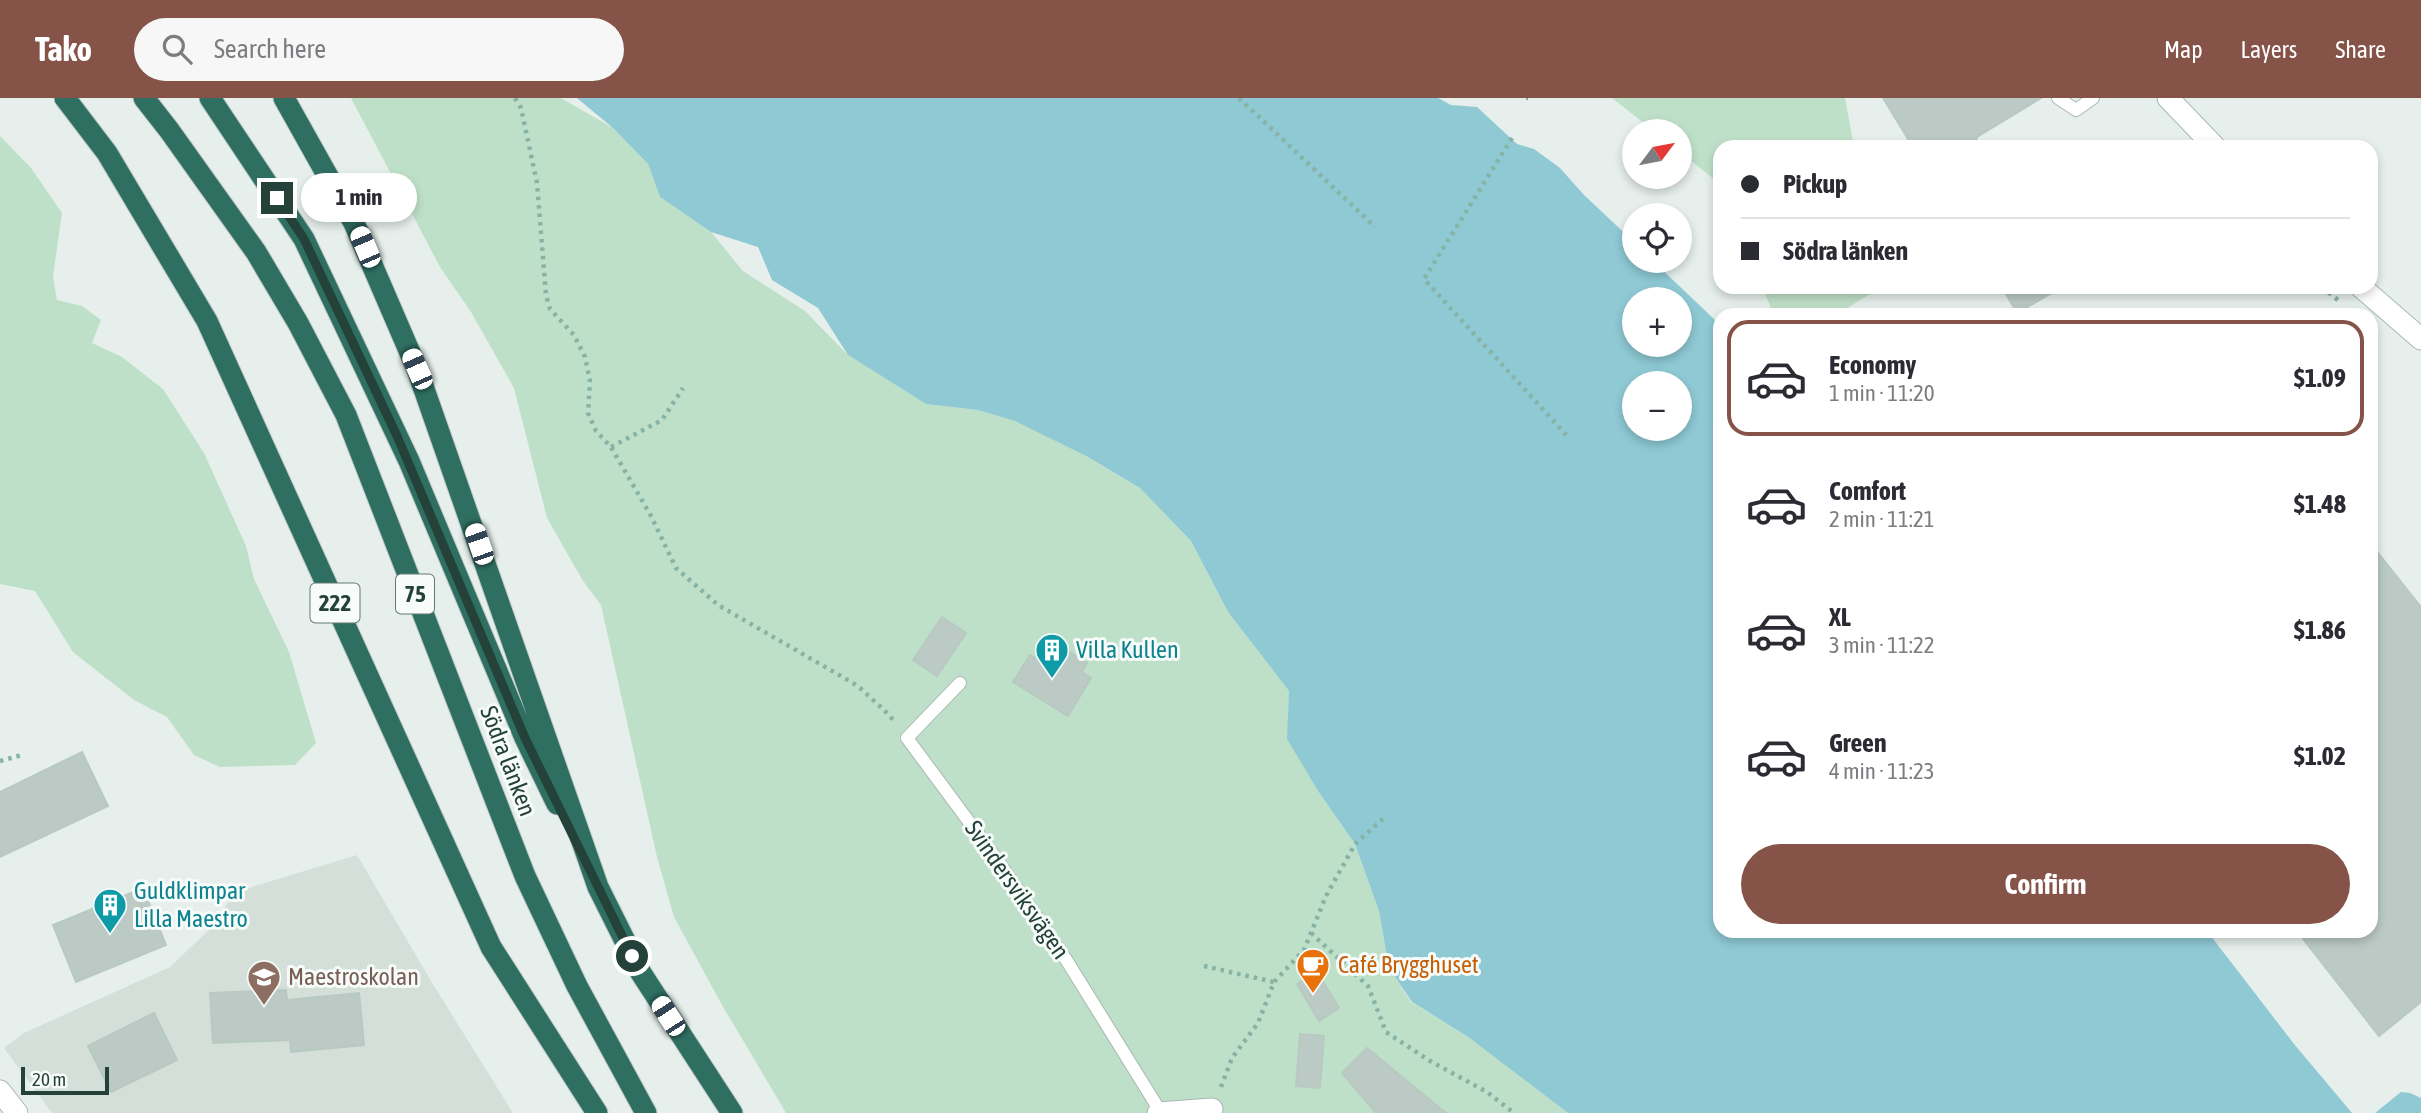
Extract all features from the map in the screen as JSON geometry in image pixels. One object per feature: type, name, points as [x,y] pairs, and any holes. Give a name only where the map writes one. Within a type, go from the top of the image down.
[{"type":"highway","name":"222","points":[[65,98],[107,153],[207,321],[491,947],[597,1113]]},
{"type":"highway","name":"Södra länken","points":[[144,98],[256,252],[298,323],[346,415],[525,876],[577,986],[646,1113]]},
{"type":"highway","name":"Södra länken","points":[[209,98],[304,239],[409,461],[525,738],[598,887]]},
{"type":"highway","points":[[284,98],[300,122],[354,223],[417,369],[598,887],[641,973],[732,1113]]},
{"type":"street","points":[[2168,98],[2208,140]]},
{"type":"street","points":[[2369,294],[2421,339]]},
{"type":"street","points":[[0,1091],[17,1113]]},
{"type":"street","name":"Svindersviksvägen","points":[[1159,1112],[1212,1110]]},
{"type":"lane","points":[[2057,98],[2076,110],[2094,98]]},
{"type":"lane","points":[[907,738],[960,683]]},
{"type":"lane","name":"Svindersviksvägen","points":[[907,738],[999,861],[1067,961],[1159,1112]]},
{"type":"path","points":[[515,98],[521,108],[537,183],[546,295],[550,309],[574,335],[586,357],[590,381],[588,413],[596,431],[611,447],[651,516],[676,568],[718,606],[858,686],[886,711],[907,738]]},
{"type":"path","points":[[1239,98],[1375,227]]},
{"type":"path","points":[[1512,138],[1424,279],[1569,438]]},
{"type":"path","points":[[611,447],[662,420],[683,388]]},
{"type":"path","points":[[0,761],[22,755]]},
{"type":"path","points":[[1212,1110],[1232,1058],[1258,1023],[1273,982],[1304,950],[1326,895],[1355,844],[1385,817]]},
{"type":"path","points":[[1311,933],[1368,986],[1386,1032],[1487,1093],[1514,1113]]},
{"type":"path","points":[[1204,966],[1273,982]]},
{"type":"shaded area","name":"Maestroskolan","points":[[357,855],[513,1113],[52,1113],[4,1048],[24,1033],[170,967],[211,928],[235,892]]},
{"type":"green space","points":[[351,98],[561,98],[613,128],[648,164],[660,197],[711,232],[743,271],[805,311],[848,355],[926,404],[978,410],[1016,421],[1088,457],[1140,488],[1191,541],[1228,612],[1289,691],[1288,739],[1318,791],[1355,844],[1379,911],[1389,968],[1411,1002],[1468,1037],[1568,1113],[786,1113],[674,917],[657,857],[601,605],[583,581],[547,518],[514,388],[471,312],[440,267]]},
{"type":"green space","points":[[1612,98],[1845,98],[1853,140],[1713,140],[1713,178],[1692,162],[1692,119],[1639,119]]},
{"type":"green space","points":[[0,136],[31,168],[62,213],[53,276],[57,300],[82,306],[101,320],[92,343],[122,357],[163,389],[204,453],[246,546],[254,579],[289,652],[316,743],[295,765],[220,767],[194,755],[167,717],[134,700],[73,652],[35,591],[0,584]]},
{"type":"green space","points":[[1765,294],[1870,294],[1847,308],[1771,308]]},
{"type":"water","points":[[577,98],[1438,98],[1451,105],[1477,107],[1517,144],[1534,149],[1560,168],[1622,231],[1622,273],[1666,273],[1680,287],[1622,287],[1622,357],[1692,357],[1692,298],[1713,318],[1713,938],[2212,938],[2294,1044],[2352,1113],[1568,1113],[1468,1037],[1412,1002],[1389,968],[1379,911],[1355,844],[1318,791],[1287,739],[1289,691],[1228,612],[1191,541],[1140,488],[1088,457],[1015,421],[978,410],[926,404],[848,355],[818,308],[772,280],[758,247],[711,232],[660,197],[648,164],[613,128]]},
{"type":"water","points":[[2401,1092],[2421,1098],[2421,1113],[2375,1113]]},
{"type":"building","points":[[1883,98],[2041,98],[1977,137],[1976,140],[1909,140]]},
{"type":"building","points":[[2006,294],[2050,294],[2026,308],[2014,308]]},
{"type":"building","points":[[2378,553],[2421,607],[2421,1002],[2379,1036],[2302,938],[2378,938]]},
{"type":"building","points":[[942,617],[966,633],[937,676],[913,660]]},
{"type":"building","name":"Villa Kullen","points":[[1060,646],[1087,663],[1082,672],[1091,678],[1068,716],[1013,682],[1030,655],[1048,666]]},
{"type":"building","points":[[82,752],[108,806],[0,857],[0,792]]},
{"type":"building","name":"Guldklimpar Lilla Maestro","points":[[143,888],[166,945],[76,982],[53,925]]},
{"type":"building","points":[[1317,972],[1339,1008],[1319,1021],[1297,984]]},
{"type":"building","points":[[286,990],[287,1000],[359,993],[364,1045],[291,1052],[290,1040],[213,1043],[210,993]]},
{"type":"building","points":[[154,1013],[177,1060],[111,1092],[88,1046]]},
{"type":"building","points":[[1300,1034],[1324,1036],[1320,1088],[1296,1086]]},
{"type":"building","points":[[1367,1048],[1446,1113],[1376,1113],[1342,1073]]},
{"type":"place","name":"Villa Kullen","points":[[1052,680]]},
{"type":"place","name":"Guldklimpar Lilla Maestro","points":[[110,935]]},
{"type":"place","name":"Café Brygghuset","points":[[1313,995]]},
{"type":"place","name":"Maestroskolan","points":[[264,1007]]},
{"type":"route","points":[[277,198],[304,239],[397,436],[525,738],[632,956]]}]
